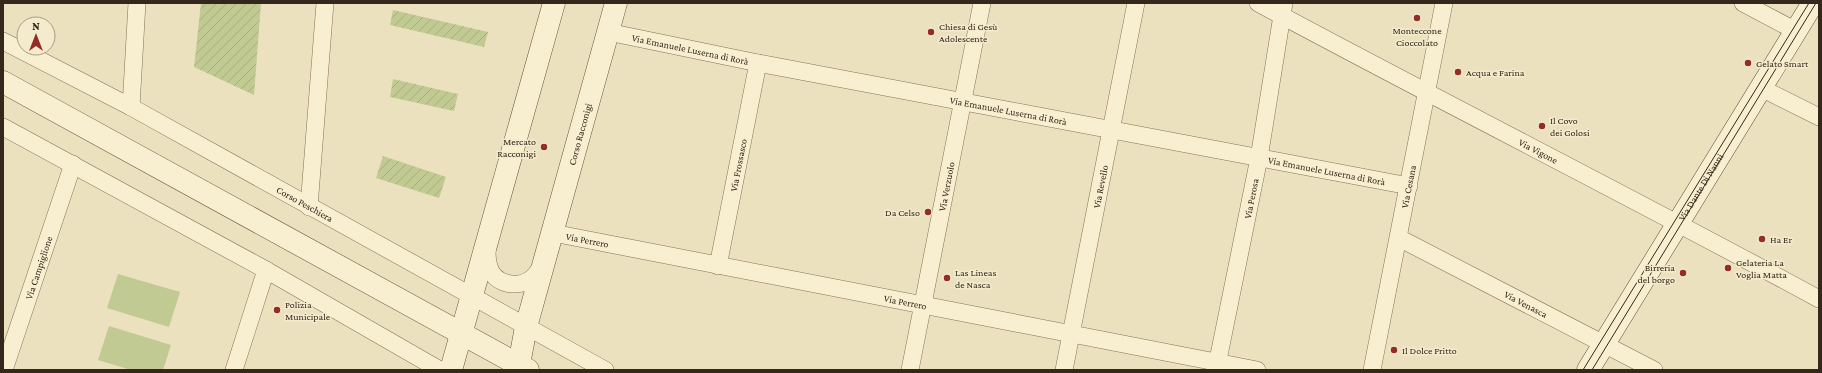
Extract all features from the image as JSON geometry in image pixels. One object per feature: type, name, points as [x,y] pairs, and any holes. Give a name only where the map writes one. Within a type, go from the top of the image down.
[{"type":"street","points":[[131,107],[137,3]]},
{"type":"street","points":[[309,207],[325,3]]},
{"type":"street","name":"Corso Racconigi","points":[[451,370],[460,333],[487,247],[554,3]]},
{"type":"street","name":"Corso Racconigi","points":[[522,368],[526,327],[616,3]]},
{"type":"street","name":"Via Verzuolo","points":[[910,370],[964,102],[982,3]]},
{"type":"street","name":"Via Revello","points":[[1064,370],[1136,3]]},
{"type":"street","name":"Via Vigone","points":[[1258,3],[1283,9],[1428,94],[1678,223],[1819,299]]},
{"type":"street","name":"Via Cesana","points":[[1372,370],[1428,94],[1444,3]]},
{"type":"street","points":[[1743,3],[1796,31]]},
{"type":"street","name":"Via Dante Di Nanni","points":[[1588,370],[1813,3]]},
{"type":"street","name":"Via Perosa","points":[[1217,366],[1259,158],[1283,9]]},
{"type":"street","name":"Via Emanuele Luserna di Rorà","points":[[608,32],[758,63],[1409,186]]},
{"type":"street","name":"Corso Peschiera","points":[[3,41],[131,107],[309,207],[473,295],[526,327],[605,370]]},
{"type":"street","name":"Via Frossasco","points":[[718,266],[758,63]]},
{"type":"street","points":[[3,82],[522,368]]},
{"type":"street","points":[[1761,88],[1819,117]]},
{"type":"street","points":[[3,127],[266,270],[440,370]]},
{"type":"street","name":"Via Campiglione","points":[[4,370],[73,164]]},
{"type":"street","name":"Via Perrero","points":[[553,233],[1071,335],[1217,366],[1257,370]]},
{"type":"street","name":"Via Venasca","points":[[1399,238],[1654,370]]},
{"type":"street","name":"Corso Racconigi","points":[[487,247],[489,268],[497,278],[507,284],[519,284],[531,279],[543,265]]},
{"type":"street","points":[[234,370],[266,270]]},
{"type":"green space","points":[[201,3],[261,3],[254,95],[194,67]]},
{"type":"green space","points":[[393,10],[488,32],[484,47],[390,25]]},
{"type":"green space","points":[[393,79],[458,94],[454,111],[390,97]]},
{"type":"green space","points":[[383,156],[446,177],[439,198],[376,178]]},
{"type":"green space","points":[[118,274],[180,292],[169,327],[107,308]]},
{"type":"green space","points":[[109,326],[171,345],[163,370],[131,370],[98,360]]},
{"type":"tram line","points":[[1583,370],[1809,3]]},
{"type":"tram line","points":[[1592,370],[1816,3]]},
{"type":"place","name":"Monteccone Cioccolato","points":[[1417,18]]},
{"type":"place","name":"Chiesa di Gesù Adolescente","points":[[931,32]]},
{"type":"place","name":"Gelato Smart","points":[[1748,63]]},
{"type":"place","name":"Acqua e Farina","points":[[1458,72]]},
{"type":"place","name":"Il Covo dei Golosi","points":[[1542,126]]},
{"type":"place","name":"Mercato Racconigi","points":[[544,147]]},
{"type":"place","name":"Da Celso","points":[[928,212]]},
{"type":"place","name":"Ha Er","points":[[1762,239]]},
{"type":"place","name":"Gelateria La Voglia Matta","points":[[1728,268]]},
{"type":"place","name":"Birreria del borgo","points":[[1683,273]]},
{"type":"place","name":"Las Lineas de Nasca","points":[[947,278]]},
{"type":"place","name":"Polizia Municipale","points":[[277,310]]},
{"type":"place","name":"Il Dolce Fritto","points":[[1394,350]]}]
